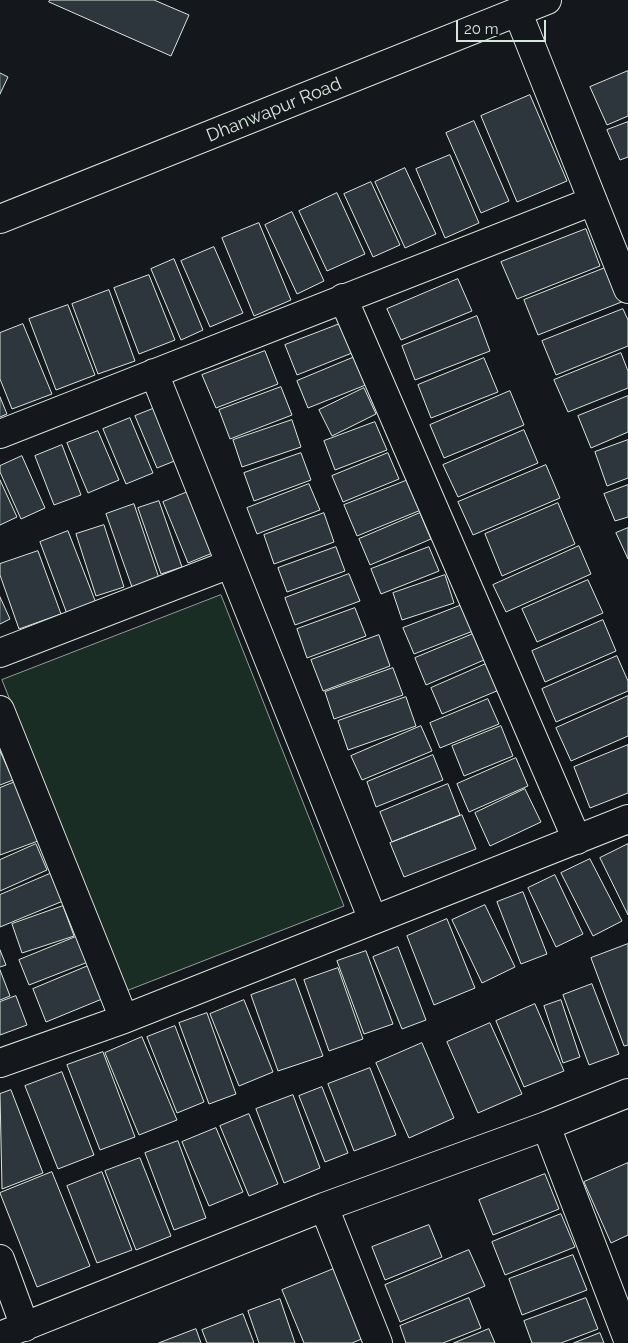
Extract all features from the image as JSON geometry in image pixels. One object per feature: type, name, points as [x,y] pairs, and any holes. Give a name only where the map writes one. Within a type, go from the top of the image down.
[{"type":"street","name":"Dhanwapur Road","points":[[1,213],[548,0]]},
{"type":"street","points":[[518,13],[628,289]]},
{"type":"street","points":[[0,434],[593,201]]},
{"type":"street","points":[[343,298],[577,840]]},
{"type":"street","points":[[154,373],[373,920]]},
{"type":"street","points":[[0,653],[230,564]]},
{"type":"street","points":[[0,710],[124,1019]]},
{"type":"street","points":[[0,1063],[124,1019],[628,819]]},
{"type":"street","points":[[0,1259],[12,1331],[324,1207],[546,1126],[628,1093]]},
{"type":"street","points":[[546,1126],[628,1340]]},
{"type":"street","points":[[324,1207],[378,1343]]},
{"type":"green space","points":[[221,595],[344,906],[126,991],[2,680]]},
{"type":"building","points":[[50,0],[154,0],[189,15],[171,56],[49,2]]},
{"type":"building","points":[[628,71],[628,116],[607,125],[590,87]]},
{"type":"building","points":[[0,73],[8,77],[0,94]]},
{"type":"building","points":[[530,95],[567,181],[517,202],[481,116]]},
{"type":"building","points":[[474,121],[509,201],[481,213],[446,133]]},
{"type":"building","points":[[628,122],[628,157],[620,160],[607,130]]},
{"type":"building","points":[[450,155],[479,223],[445,238],[416,169]]},
{"type":"building","points":[[405,168],[436,234],[405,248],[375,182]]},
{"type":"building","points":[[371,182],[400,245],[373,257],[344,194]]},
{"type":"building","points":[[337,193],[365,254],[327,271],[299,211]]},
{"type":"building","points":[[292,212],[324,281],[297,294],[265,225]]},
{"type":"building","points":[[259,223],[291,300],[254,316],[222,238]]},
{"type":"building","points":[[586,229],[600,266],[517,299],[501,262]]},
{"type":"building","points":[[214,247],[243,313],[210,327],[181,261]]},
{"type":"building","points":[[174,259],[203,330],[181,340],[151,269]]},
{"type":"building","points":[[610,266],[624,301],[538,335],[524,300]]},
{"type":"building","points":[[149,275],[175,340],[139,354],[114,288]]},
{"type":"building","points":[[458,279],[472,311],[401,340],[387,309]]},
{"type":"building","points":[[109,290],[135,361],[98,374],[72,304]]},
{"type":"building","points":[[68,305],[95,375],[56,390],[29,319]]},
{"type":"building","points":[[623,309],[628,320],[628,346],[556,375],[542,341]]},
{"type":"building","points":[[477,316],[490,351],[415,380],[402,346]]},
{"type":"building","points":[[345,322],[357,351],[297,375],[285,345]]},
{"type":"building","points":[[23,324],[52,394],[12,409],[0,379],[0,333]]},
{"type":"building","points":[[265,351],[278,384],[216,408],[202,375]]},
{"type":"building","points":[[621,353],[628,371],[628,388],[568,412],[554,380]]},
{"type":"building","points":[[357,356],[368,384],[308,408],[297,381]]},
{"type":"building","points":[[484,358],[498,392],[431,418],[418,385]]},
{"type":"building","points":[[281,387],[292,415],[230,439],[219,410]]},
{"type":"building","points":[[364,388],[376,414],[332,436],[319,410]]},
{"type":"building","points":[[510,391],[524,425],[444,458],[430,425]]},
{"type":"building","points":[[628,396],[628,432],[591,448],[578,416]]},
{"type":"building","points":[[0,397],[7,414],[0,417]]},
{"type":"building","points":[[155,408],[177,460],[157,468],[135,416]]},
{"type":"building","points":[[130,418],[153,473],[126,484],[103,429]]},
{"type":"building","points":[[292,420],[301,447],[242,467],[233,440]]},
{"type":"building","points":[[375,422],[387,450],[335,470],[324,441]]},
{"type":"building","points":[[524,430],[538,463],[458,497],[443,465]]},
{"type":"building","points":[[98,431],[119,480],[88,493],[67,443]]},
{"type":"building","points":[[628,440],[628,478],[607,486],[595,452]]},
{"type":"building","points":[[62,445],[81,495],[54,505],[35,456]]},
{"type":"building","points":[[301,453],[311,480],[254,501],[244,473]]},
{"type":"building","points":[[388,453],[399,479],[343,502],[332,476]]},
{"type":"building","points":[[22,456],[45,508],[21,519],[0,472],[0,466]]},
{"type":"building","points":[[546,465],[560,498],[473,535],[458,502]]},
{"type":"building","points":[[0,480],[17,517],[0,525]]},
{"type":"building","points":[[408,480],[421,510],[357,536],[344,505]]},
{"type":"building","points":[[309,484],[320,510],[257,534],[247,508]]},
{"type":"building","points":[[628,485],[628,517],[615,521],[604,494]]},
{"type":"building","points":[[190,491],[215,552],[188,563],[163,502]]},
{"type":"building","points":[[159,501],[182,567],[161,574],[138,508]]},
{"type":"building","points":[[558,503],[575,544],[502,576],[485,534]]},
{"type":"building","points":[[134,504],[159,578],[132,587],[106,514]]},
{"type":"building","points":[[324,513],[334,542],[274,564],[264,535]]},
{"type":"building","points":[[420,513],[431,539],[370,565],[359,539]]},
{"type":"building","points":[[104,525],[124,587],[96,596],[76,534]]},
{"type":"building","points":[[628,528],[628,559],[616,533]]},
{"type":"building","points":[[68,531],[96,603],[67,614],[40,542]]},
{"type":"building","points":[[579,546],[591,574],[506,612],[493,585]]},
{"type":"building","points":[[336,547],[345,571],[287,592],[278,568]]},
{"type":"building","points":[[429,547],[439,571],[381,594],[371,569]]},
{"type":"building","points":[[38,551],[61,614],[19,629],[0,575],[0,564]]},
{"type":"building","points":[[349,574],[360,601],[295,625],[285,598]]},
{"type":"building","points":[[445,575],[454,603],[402,620],[393,593]]},
{"type":"building","points":[[588,580],[603,613],[537,642],[522,609]]},
{"type":"building","points":[[0,597],[10,619],[0,624]]},
{"type":"building","points":[[462,605],[473,631],[414,654],[403,628]]},
{"type":"building","points":[[355,608],[366,636],[307,658],[297,629]]},
{"type":"building","points":[[603,620],[616,651],[545,682],[532,651]]},
{"type":"building","points":[[473,634],[484,660],[426,685],[415,658]]},
{"type":"building","points":[[379,635],[390,666],[323,691],[311,660]]},
{"type":"building","points":[[617,656],[628,681],[628,691],[556,722],[542,689]]},
{"type":"building","points":[[488,663],[499,690],[442,714],[431,688]]},
{"type":"building","points":[[393,668],[403,695],[334,719],[325,692]]},
{"type":"building","points":[[628,696],[628,736],[571,761],[556,728]]},
{"type":"building","points":[[406,697],[416,726],[348,750],[338,721]]},
{"type":"building","points":[[488,699],[499,724],[440,748],[430,723]]},
{"type":"building","points":[[421,726],[432,751],[362,780],[351,756]]},
{"type":"building","points":[[501,726],[513,756],[464,776],[452,746]]},
{"type":"building","points":[[628,745],[628,793],[590,808],[574,767]]},
{"type":"building","points":[[0,751],[13,780],[0,785]]},
{"type":"building","points":[[433,755],[443,780],[376,807],[367,782]]},
{"type":"building","points":[[516,758],[528,786],[469,812],[457,784]]},
{"type":"building","points":[[15,782],[38,841],[0,855],[0,788]]},
{"type":"building","points":[[448,784],[460,815],[392,842],[380,812]]},
{"type":"building","points":[[525,789],[541,822],[490,846],[475,813]]},
{"type":"building","points":[[462,815],[476,849],[404,877],[390,843]]},
{"type":"building","points":[[36,844],[47,870],[0,891],[0,860]]},
{"type":"building","points":[[628,844],[628,915],[600,858]]},
{"type":"building","points":[[590,859],[622,921],[593,936],[561,873]]},
{"type":"building","points":[[52,873],[63,901],[0,927],[0,895]]},
{"type":"building","points":[[555,875],[583,934],[556,947],[528,888]]},
{"type":"building","points":[[523,892],[547,954],[521,964],[497,902]]},
{"type":"building","points":[[485,905],[515,967],[482,983],[452,920]]},
{"type":"building","points":[[63,906],[74,936],[22,953],[12,924]]},
{"type":"building","points":[[447,919],[475,988],[434,1005],[407,936]]},
{"type":"building","points":[[78,936],[88,962],[29,985],[19,960]]},
{"type":"building","points":[[628,944],[628,1045],[624,1046],[591,958]]},
{"type":"building","points":[[398,947],[426,1020],[402,1029],[373,957]]},
{"type":"building","points":[[0,950],[6,965],[0,967]]},
{"type":"building","points":[[366,951],[393,1024],[364,1034],[337,961]]},
{"type":"building","points":[[88,966],[102,999],[46,1022],[33,989]]},
{"type":"building","points":[[338,968],[363,1039],[329,1051],[304,980]]},
{"type":"building","points":[[0,970],[10,996],[0,1000]]},
{"type":"building","points":[[295,979],[323,1056],[278,1071],[251,995]]},
{"type":"building","points":[[592,984],[619,1054],[589,1065],[563,995]]},
{"type":"building","points":[[16,996],[27,1025],[0,1035],[0,1002]]},
{"type":"building","points":[[244,1000],[273,1072],[239,1086],[210,1014]]},
{"type":"building","points":[[561,1000],[580,1057],[563,1063],[544,1006]]},
{"type":"building","points":[[535,1004],[564,1071],[524,1087],[496,1021]]},
{"type":"building","points":[[207,1013],[236,1094],[209,1104],[179,1023]]},
{"type":"building","points":[[490,1023],[522,1094],[478,1113],[447,1042]]},
{"type":"building","points":[[175,1026],[204,1102],[177,1113],[147,1037]]},
{"type":"building","points":[[142,1037],[177,1120],[139,1135],[105,1053]]},
{"type":"building","points":[[422,1043],[454,1118],[409,1138],[376,1063]]},
{"type":"building","points":[[103,1052],[135,1137],[100,1150],[67,1065]]},
{"type":"building","points":[[370,1068],[396,1135],[354,1151],[328,1084]]},
{"type":"building","points":[[62,1072],[94,1155],[58,1169],[25,1086]]},
{"type":"building","points":[[322,1087],[348,1153],[325,1162],[299,1096]]},
{"type":"building","points":[[11,1090],[43,1173],[2,1189],[0,1094]]},
{"type":"building","points":[[293,1095],[320,1168],[284,1183],[256,1109]]},
{"type":"building","points":[[249,1114],[278,1184],[249,1196],[220,1126]]},
{"type":"building","points":[[216,1128],[243,1192],[209,1206],[182,1142]]},
{"type":"building","points":[[178,1141],[206,1218],[174,1230],[145,1153]]},
{"type":"building","points":[[140,1158],[171,1236],[136,1250],[105,1171]]},
{"type":"building","points":[[628,1163],[628,1235],[611,1243],[584,1182]]},
{"type":"building","points":[[52,1172],[90,1266],[37,1287],[0,1193]]},
{"type":"building","points":[[102,1172],[132,1250],[97,1263],[67,1186]]},
{"type":"building","points":[[545,1174],[559,1209],[493,1235],[479,1200]]},
{"type":"building","points":[[561,1214],[575,1247],[505,1275],[492,1242]]},
{"type":"building","points":[[429,1225],[442,1257],[385,1280],[372,1247]]},
{"type":"building","points":[[469,1250],[485,1286],[400,1322],[385,1285]]},
{"type":"building","points":[[573,1255],[587,1290],[522,1315],[509,1279]]},
{"type":"building","points":[[336,1268],[364,1338],[352,1343],[304,1343],[282,1290]]},
{"type":"building","points":[[469,1298],[481,1328],[443,1343],[406,1343],[400,1326]]},
{"type":"building","points":[[586,1298],[598,1329],[561,1343],[532,1343],[524,1321]]},
{"type":"building","points":[[280,1299],[295,1343],[259,1343],[248,1311]]},
{"type":"building","points":[[243,1314],[254,1343],[207,1343],[202,1330]]},
{"type":"building","points":[[196,1329],[201,1343],[159,1343]]},
{"type":"building","points":[[489,1329],[495,1343],[454,1343]]},
{"type":"building","points":[[600,1333],[604,1343],[574,1343]]}]
